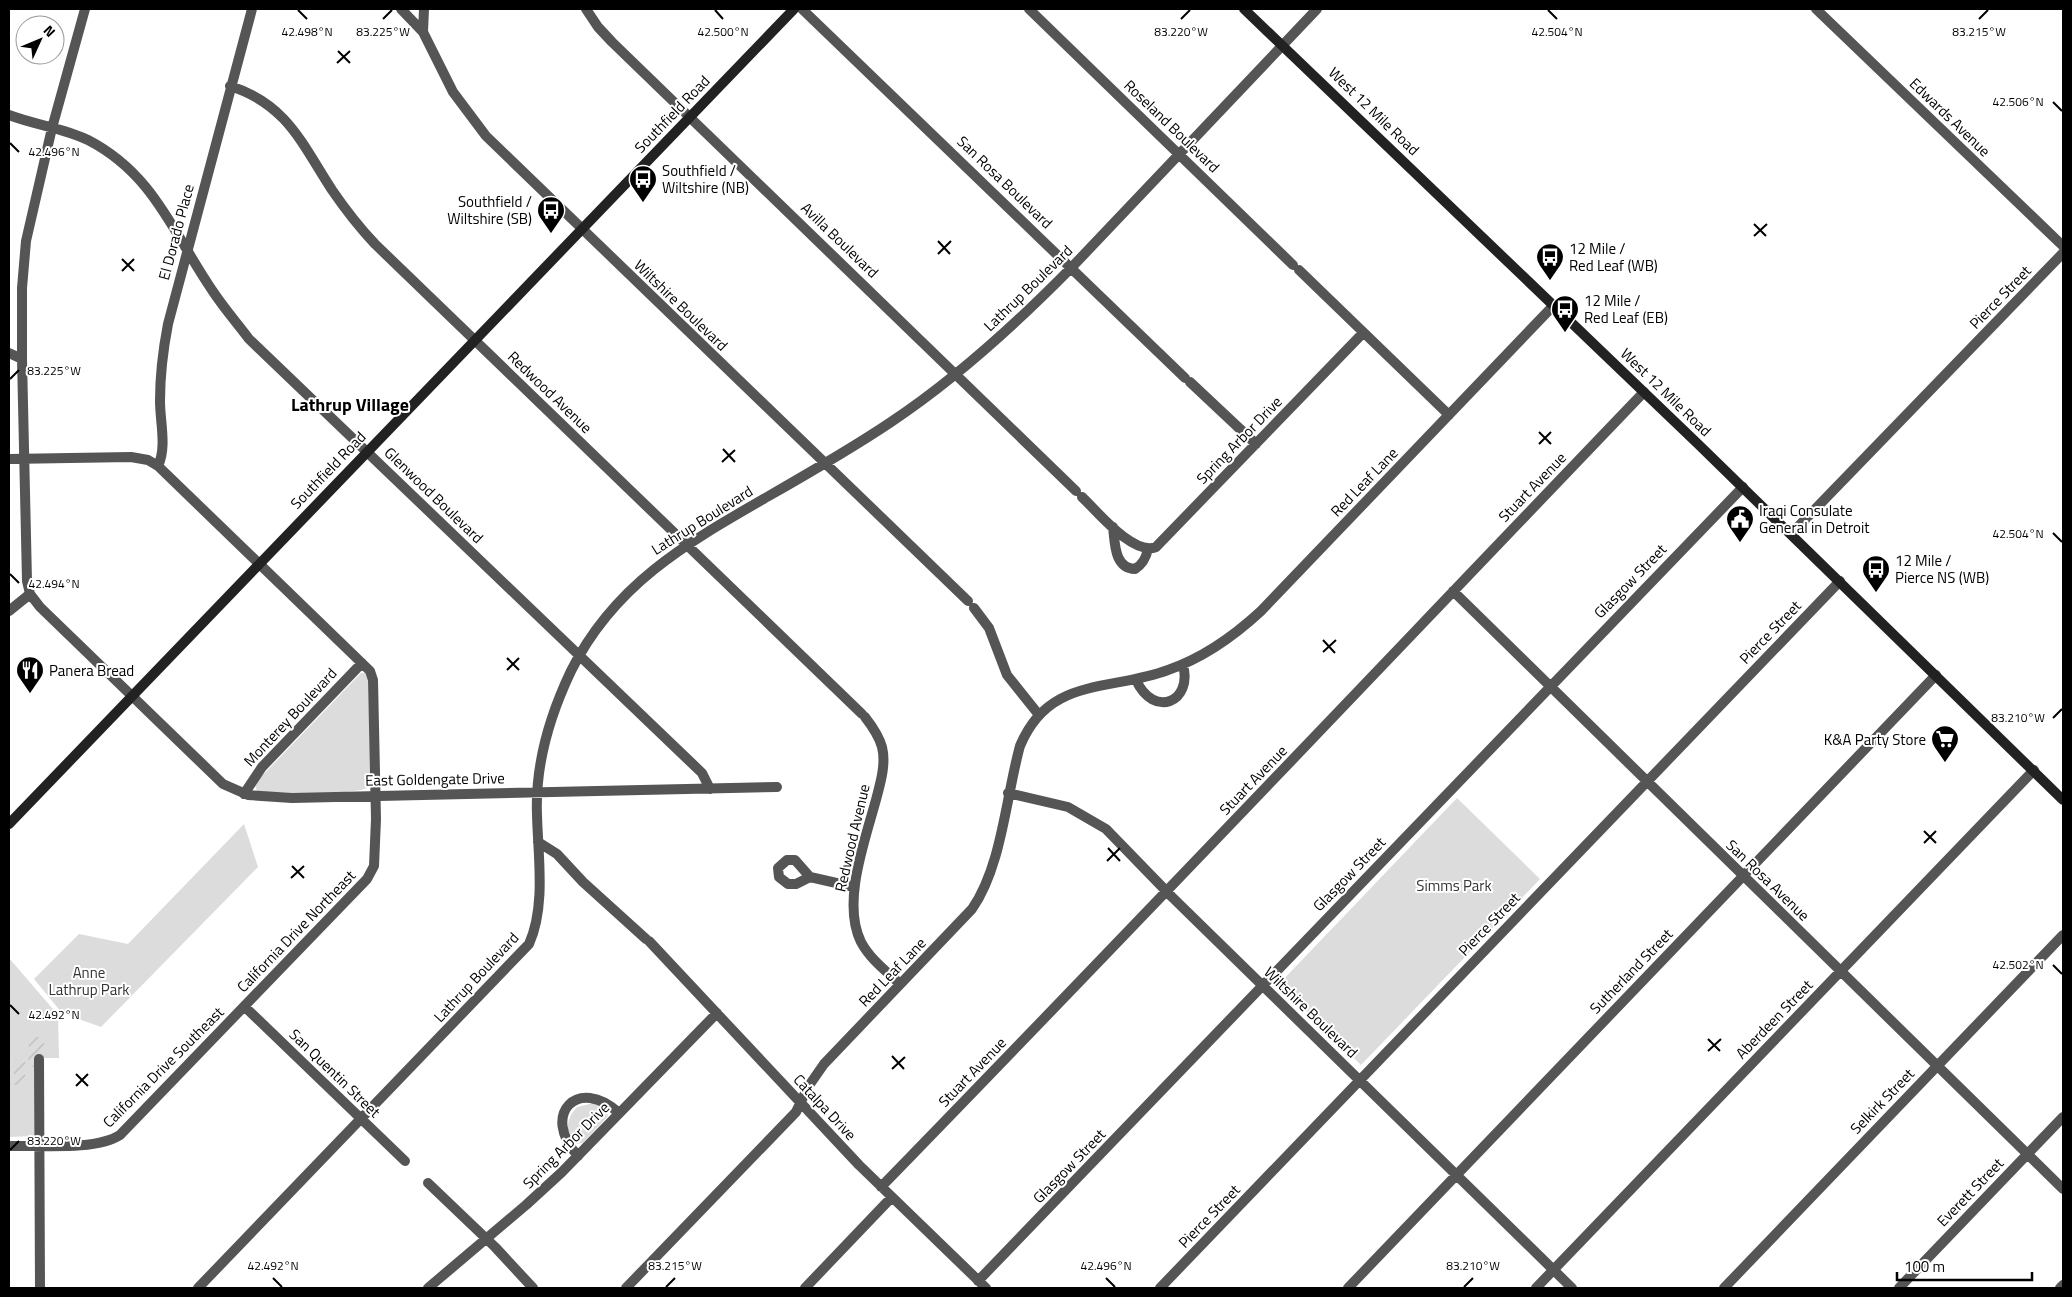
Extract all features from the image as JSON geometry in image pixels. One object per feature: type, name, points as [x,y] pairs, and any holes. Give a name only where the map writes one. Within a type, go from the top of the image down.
[{"type":"main road","name":"Southfield Road","points":[[9,824],[794,9]]},
{"type":"main road","name":"West 12 Mile Road","points":[[1244,9],[1743,487],[2063,800]]},
{"type":"street","points":[[9,611],[30,594],[27,581],[22,359],[22,288],[26,241],[52,128],[85,9]]},
{"type":"street","name":"El Dorado Place","points":[[158,466],[163,456],[160,403],[161,362],[168,324],[252,9]]},
{"type":"street","name":"Wiltshire Boulevard","points":[[401,9],[423,32],[453,92],[474,122],[502,153],[971,604],[989,628],[1007,675],[1039,715]]},
{"type":"street","points":[[423,32],[424,9]]},
{"type":"street","name":"Avilla Boulevard","points":[[586,9],[607,37],[1079,494],[1131,542],[1148,549]]},
{"type":"street","name":"San Rosa Boulevard","points":[[802,9],[1256,444]]},
{"type":"street","name":"Roseland Boulevard","points":[[1029,9],[1449,415]]},
{"type":"street","name":"Lathrup Boulevard","points":[[198,1288],[529,944],[535,931],[539,887],[537,791],[546,736],[562,691],[579,656],[598,627],[630,589],[686,544],[825,463],[894,420],[956,374],[1000,336],[1072,267],[1317,9]]},
{"type":"street","name":"Edwards Avenue","points":[[1816,9],[2063,246]]},
{"type":"street","name":"Redwood Avenue","points":[[230,86],[263,101],[285,118],[300,136],[333,191],[359,227],[864,715],[875,730],[881,746],[882,770],[854,887],[852,914],[861,942],[875,961],[900,984]]},
{"type":"street","name":"Glenwood Boulevard","points":[[9,116],[88,140],[128,168],[160,203],[212,291],[249,339],[702,773],[710,789]]},
{"type":"street","name":"Pierce Street","points":[[1791,534],[2063,253]]},
{"type":"street","name":"Red Leaf Lane","points":[[626,1288],[790,1119],[801,1103],[808,1087],[824,1064],[964,920],[985,889],[1020,746],[1039,715],[1047,706],[1071,693],[1136,680],[1183,665],[1216,646],[1253,619],[1554,305]]},
{"type":"street","name":"Spring Arbor Drive","points":[[1114,527],[1115,547],[1121,562],[1129,568],[1139,566],[1144,560],[1148,549],[1161,543],[1364,332]]},
{"type":"street","points":[[9,353],[22,359]]},
{"type":"street","name":"Stuart Avenue","points":[[881,1187],[1165,890],[1364,688],[1453,591],[1644,392]]},
{"type":"street","points":[[9,459],[131,457],[148,460],[158,466]]},
{"type":"street","name":"California Drive Northeast","points":[[158,466],[362,664],[370,672],[373,680],[376,794],[374,866],[367,879],[245,1007]]},
{"type":"street","name":"Glasgow Street","points":[[982,1286],[1262,986],[1743,487]]},
{"type":"street","name":"Pierce Street","points":[[1160,1288],[1840,581]]},
{"type":"street","name":"San Rosa Avenue","points":[[1453,591],[2063,1190]]},
{"type":"street","name":"East Goldengate Drive","points":[[30,594],[45,613],[223,784],[244,794],[284,798],[376,794],[777,787]]},
{"type":"street","name":"Monterey Boulevard","points":[[244,794],[262,767],[362,664]]},
{"type":"street","points":[[1136,680],[1150,700],[1169,701],[1179,694],[1183,686],[1183,665]]},
{"type":"street","name":"Sutherland Street","points":[[1348,1288],[1936,676]]},
{"type":"street","name":"Aberdeen Street","points":[[1536,1288],[2034,770]]},
{"type":"street","name":"Wiltshire Boulevard","points":[[1008,793],[1068,808],[1095,821],[1119,840],[1165,890],[1262,986],[1572,1288]]},
{"type":"street","name":"Catalpa Drive","points":[[538,842],[557,854],[583,882],[647,940],[891,1198],[982,1286]]},
{"type":"street","points":[[810,877],[854,887]]},
{"type":"street","name":"Selkirk Street","points":[[1724,1288],[2063,935]]},
{"type":"street","name":"San Quentin Street","points":[[245,1007],[405,1161]]},
{"type":"street","name":"California Drive Southeast","points":[[9,1146],[97,1144],[116,1138],[245,1007]]},
{"type":"street","name":"Spring Arbor Drive","points":[[428,1288],[526,1205],[578,1156],[717,1013]]},
{"type":"street","points":[[39,1059],[40,1288]]},
{"type":"street","points":[[578,1156],[566,1142],[562,1131],[562,1118],[568,1107],[578,1099],[590,1096],[600,1098],[619,1113]]},
{"type":"street","name":"Everett Street","points":[[1899,1288],[2063,1117]]},
{"type":"street","points":[[428,1183],[533,1288]]},
{"type":"street","points":[[805,1288],[891,1198]]},
{"type":"street","points":[[2060,1288],[2063,1285]]},
{"type":"green space","points":[[361,673],[365,673],[368,677],[371,782],[367,788],[331,793],[257,791],[255,785],[259,779]]},
{"type":"green space","name":"Simms Park","points":[[1457,798],[1540,879],[1361,1065],[1279,984]]},
{"type":"green space","name":"Anne Lathrup Park","points":[[244,824],[258,867],[101,1027],[62,1013],[34,979],[79,934],[128,944]]},
{"type":"green space","points":[[9,958],[58,1015],[59,1058],[36,1058],[34,1136],[9,1137]]},
{"type":"green space","points":[[29,1037],[44,1037],[44,1058],[36,1067],[28,1067]]},
{"type":"green space","points":[[17,1059],[25,1059],[25,1086],[14,1085],[14,1062]]},
{"type":"green space","points":[[594,1103],[606,1109],[608,1116],[583,1143],[576,1144],[568,1131],[573,1111],[577,1107]]},
{"type":"place","name":"Southfield / Wiltshire (NB)","points":[[643,203]]},
{"type":"place","name":"Southfield / Wiltshire (SB)","points":[[551,234]]},
{"type":"place","name":"12 Mile / Red Leaf (WB)","points":[[1550,281]]},
{"type":"place","name":"12 Mile / Red Leaf (EB)","points":[[1565,333]]},
{"type":"place","name":"Iraqi Consulate General in Detroit","points":[[1740,543]]},
{"type":"place","name":"12 Mile / Pierce NS (WB)","points":[[1876,593]]},
{"type":"place","name":"Panera Bread","points":[[30,694]]},
{"type":"place","name":"K&A Party Store","points":[[1945,763]]},
{"type":"district","name":"Lathrup Village","points":[[350,404]]}]
